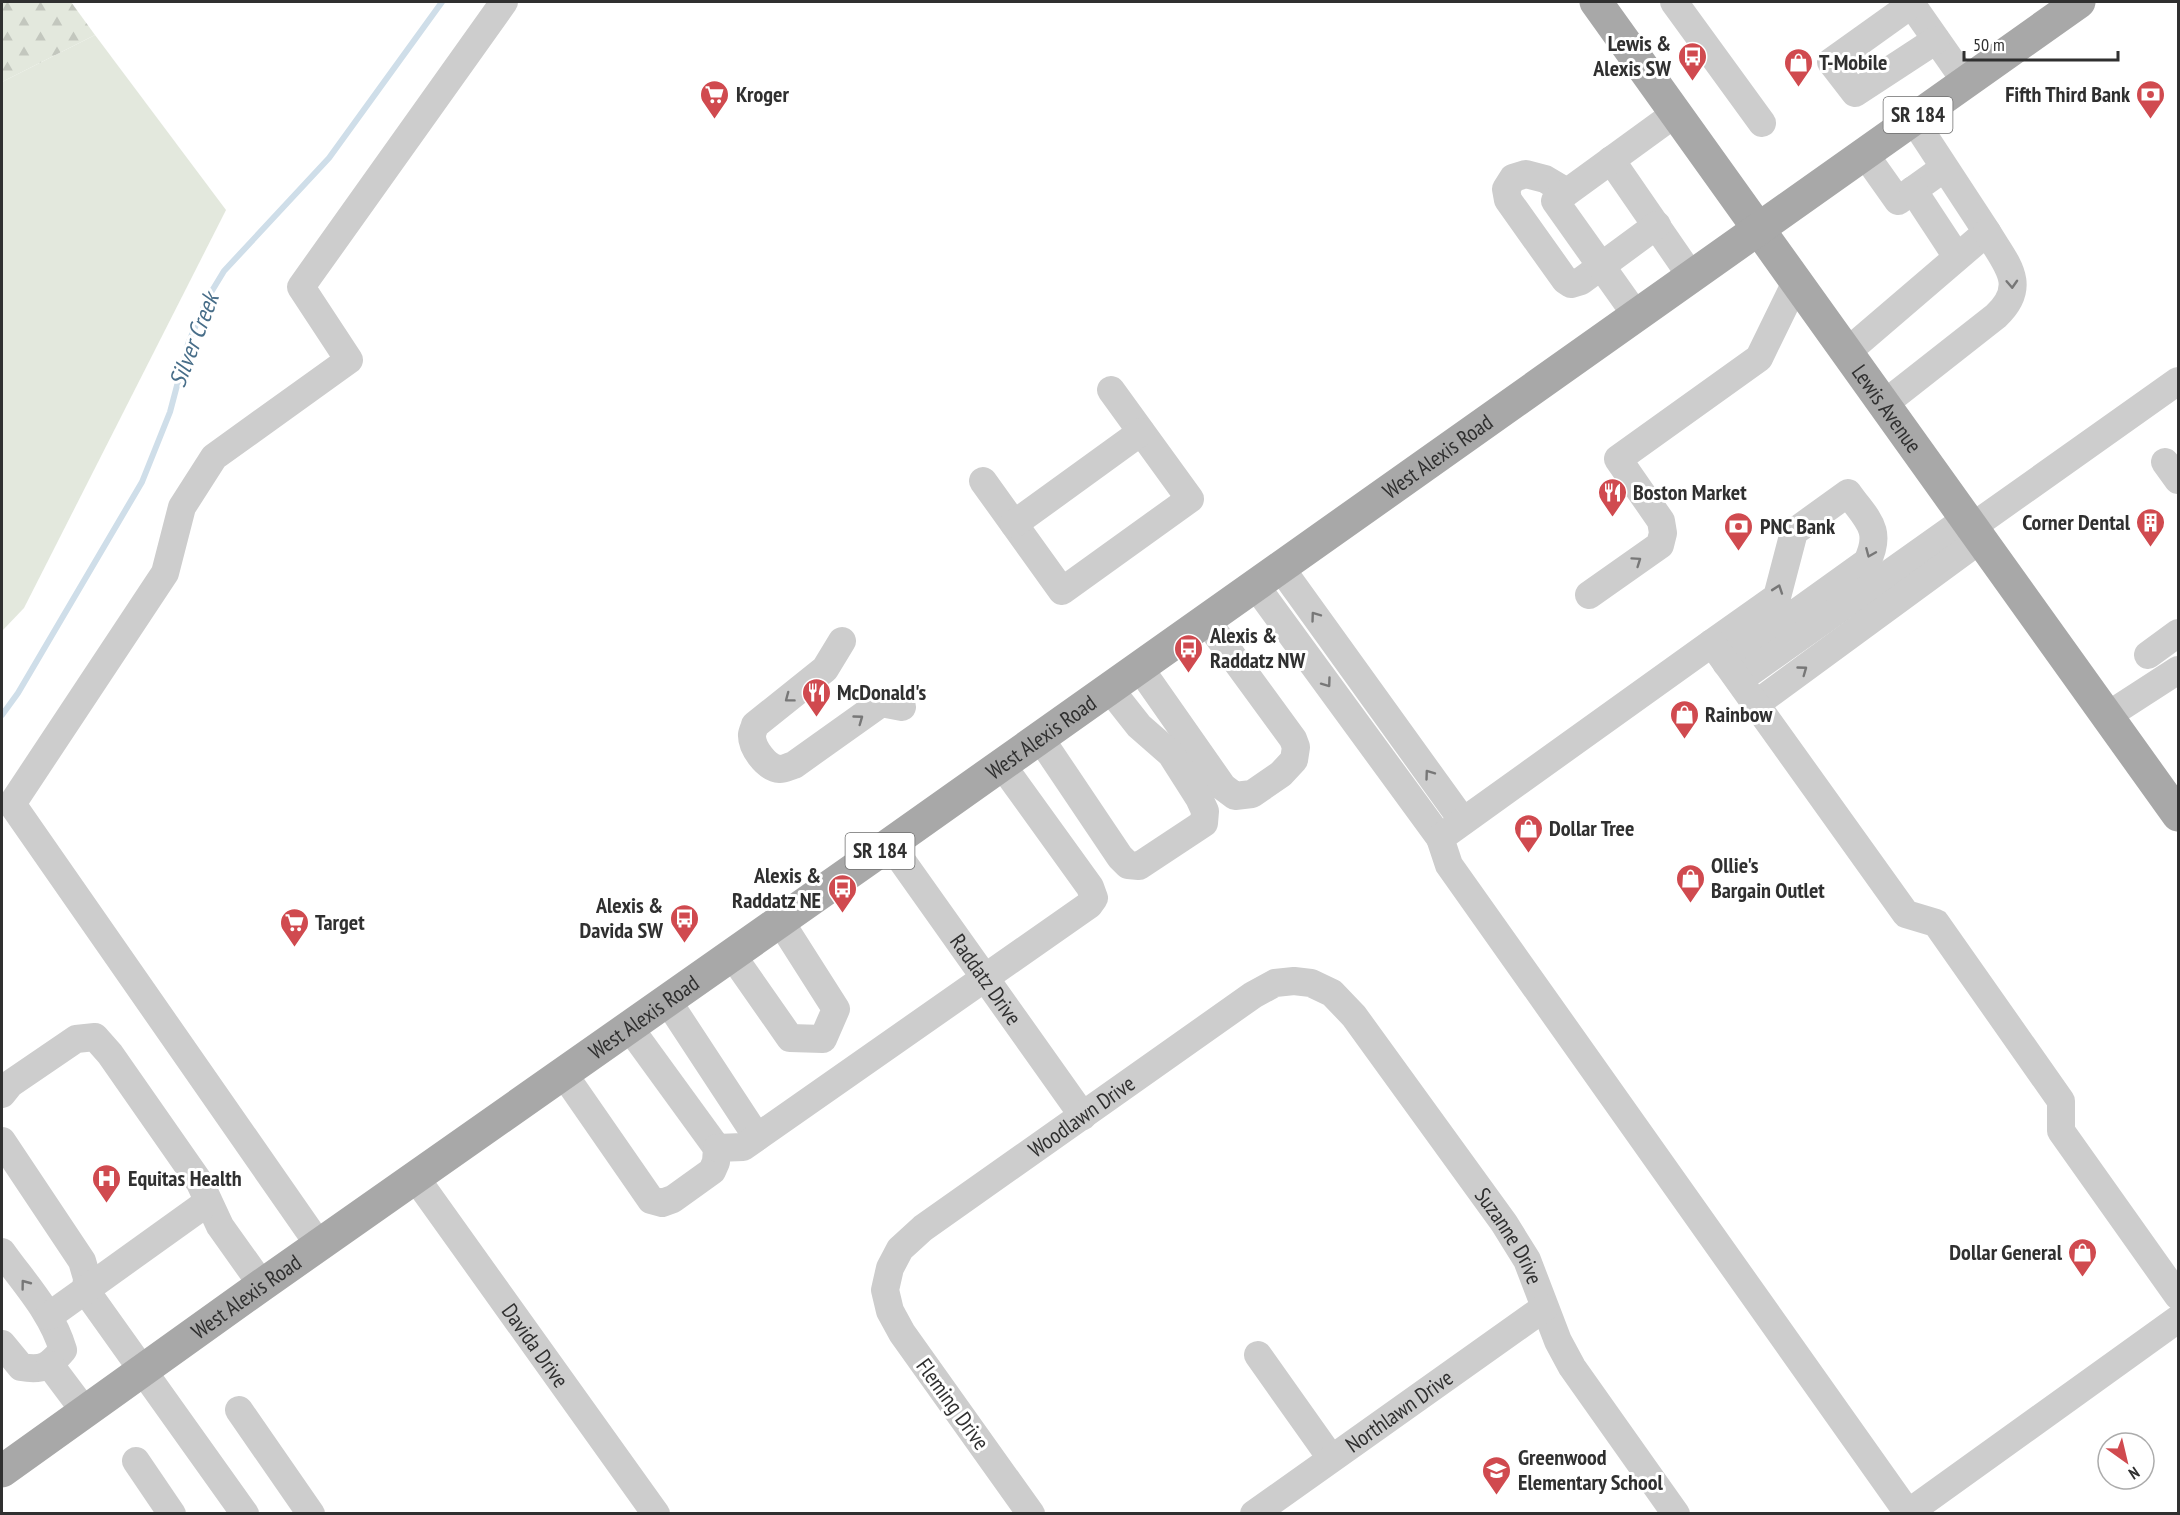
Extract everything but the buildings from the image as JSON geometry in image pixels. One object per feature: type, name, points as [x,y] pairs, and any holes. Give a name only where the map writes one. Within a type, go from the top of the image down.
[{"type":"main road","name":"Lewis Avenue","points":[[1596,2],[2178,815]]},
{"type":"main road","name":"West Alexis Road","points":[[2,1471],[2079,2]]},
{"type":"street","points":[[320,1245],[12,804],[165,573],[182,507],[214,457],[349,360],[300,287],[504,2]]},
{"type":"street","points":[[1674,2],[1762,123]]},
{"type":"street","points":[[1936,40],[1855,93],[1831,62],[1911,3],[1966,82]]},
{"type":"street","points":[[1636,315],[1555,201],[1676,114]]},
{"type":"street","points":[[1884,404],[1996,316],[2009,304],[2013,290],[2011,273],[1913,119]]},
{"type":"street","points":[[1864,153],[1898,201],[1944,168]]},
{"type":"street","points":[[1611,160],[1691,276]]},
{"type":"street","points":[[1567,192],[1545,180],[1526,174],[1513,178],[1506,189],[1508,200],[1565,280],[1571,284],[1581,281],[1657,225]]},
{"type":"street","points":[[1913,190],[1957,257]]},
{"type":"street","points":[[1846,352],[1987,232]]},
{"type":"street","points":[[1589,595],[1660,545],[1663,533],[1661,521],[1618,459],[1759,358],[1796,282]]},
{"type":"street","points":[[1756,704],[1973,528],[2178,381]]},
{"type":"street","points":[[983,481],[1062,591],[1190,500],[1111,390]]},
{"type":"street","points":[[1014,524],[1141,432]]},
{"type":"street","points":[[1848,493],[1874,530],[1874,546],[1867,562],[1726,662],[1736,626],[1777,597],[1794,532],[1848,493]]},
{"type":"street","points":[[1440,838],[1463,821],[1726,662],[1973,528]]},
{"type":"street","points":[[1268,576],[1463,821]]},
{"type":"street","points":[[1268,576],[1440,838],[1449,865],[1908,1513],[2178,1319]]},
{"type":"street","points":[[1109,688],[1139,726],[1171,754],[1199,775],[1223,787],[1234,796],[1252,794],[1281,774],[1294,760],[1296,747],[1293,739],[1206,620]]},
{"type":"street","points":[[2148,655],[2178,633]]},
{"type":"street","points":[[842,641],[825,669],[755,725],[752,734],[754,743],[769,765],[779,769],[794,765],[881,703],[902,707]]},
{"type":"street","points":[[1726,662],[1906,914],[1936,923],[2061,1101],[2061,1131],[2174,1281]]},
{"type":"street","points":[[1040,738],[1120,857],[1128,865],[1139,866],[1204,823],[1199,775],[1139,667]]},
{"type":"street","points":[[2107,716],[2178,670]]},
{"type":"street","points":[[717,1148],[743,1147],[1089,905],[1094,898],[1090,887],[1002,765]]},
{"type":"street","name":"Raddatz Drive","points":[[890,844],[1083,1116]]},
{"type":"street","points":[[780,921],[836,1009],[824,1039]]},
{"type":"street","points":[[732,955],[790,1038],[824,1039]]},
{"type":"street","name":"Woodlawn Drive","points":[[885,1290],[890,1268],[900,1249],[923,1228],[1253,995],[1275,983],[1294,981],[1311,983]]},
{"type":"street","name":"Suzanne Drive","points":[[1311,983],[1332,993],[1354,1016],[1504,1223],[1527,1260],[1544,1308],[1572,1367],[1676,1514]]},
{"type":"street","points":[[667,1000],[758,1137]]},
{"type":"street","points":[[563,1074],[651,1200],[662,1203],[673,1198],[712,1171],[716,1162],[717,1148],[629,1027]]},
{"type":"street","points":[[2,1094],[10,1084],[76,1039],[94,1037],[110,1054],[201,1183],[220,1226],[262,1285]]},
{"type":"street","points":[[824,1039],[848,1074]]},
{"type":"street","points":[[2,1141],[82,1261],[87,1278],[86,1291],[245,1514]]},
{"type":"street","name":"Davida Drive","points":[[415,1177],[656,1514]]},
{"type":"street","points":[[49,1316],[208,1202]]},
{"type":"street","points":[[2,1252],[49,1316],[58,1332],[63,1350],[50,1365],[30,1369],[21,1367],[2,1344]]},
{"type":"street","name":"Fleming Drive","points":[[885,1290],[890,1311],[902,1333],[1031,1514]]},
{"type":"street","name":"Northlawn Drive","points":[[1254,1514],[1544,1308]]},
{"type":"street","points":[[1258,1355],[1331,1458]]},
{"type":"street","points":[[50,1365],[86,1413]]},
{"type":"street","points":[[239,1410],[311,1514]]},
{"type":"street","points":[[136,1461],[172,1514]]},
{"type":"green space","points":[[2,2],[71,2],[95,35],[2,82]]},
{"type":"green space","points":[[95,35],[226,210],[24,608],[2,631],[2,82]]},
{"type":"waterway","name":"Silver Creek","points":[[2,715],[18,693],[142,482],[170,412],[188,344],[207,299],[224,271],[329,158],[442,2]]},
{"type":"place","name":"Lewis & Alexis SW","points":[[1692,82]]},
{"type":"place","name":"T-Mobile","points":[[1798,88]]},
{"type":"place","name":"Kroger","points":[[715,120]]},
{"type":"place","name":"Fifth Third Bank","points":[[2151,120]]},
{"type":"place","name":"Boston Market","points":[[1612,518]]},
{"type":"place","name":"Corner Dental","points":[[2151,548]]},
{"type":"place","name":"PNC Bank","points":[[1739,552]]},
{"type":"place","name":"Alexis & Raddatz NW","points":[[1189,674]]},
{"type":"place","name":"McDonald's","points":[[816,718]]},
{"type":"place","name":"Rainbow","points":[[1684,740]]},
{"type":"place","name":"Dollar Tree","points":[[1528,854]]},
{"type":"place","name":"Ollie's Bargain Outlet","points":[[1690,904]]},
{"type":"place","name":"Alexis & Raddatz NE","points":[[842,914]]},
{"type":"place","name":"Alexis & Davida SW","points":[[684,944]]},
{"type":"place","name":"Target","points":[[294,948]]},
{"type":"place","name":"Equitas Health","points":[[107,1204]]},
{"type":"place","name":"Dollar General","points":[[2083,1278]]},
{"type":"place","name":"Greenwood Elementary School","points":[[1497,1496]]}]
